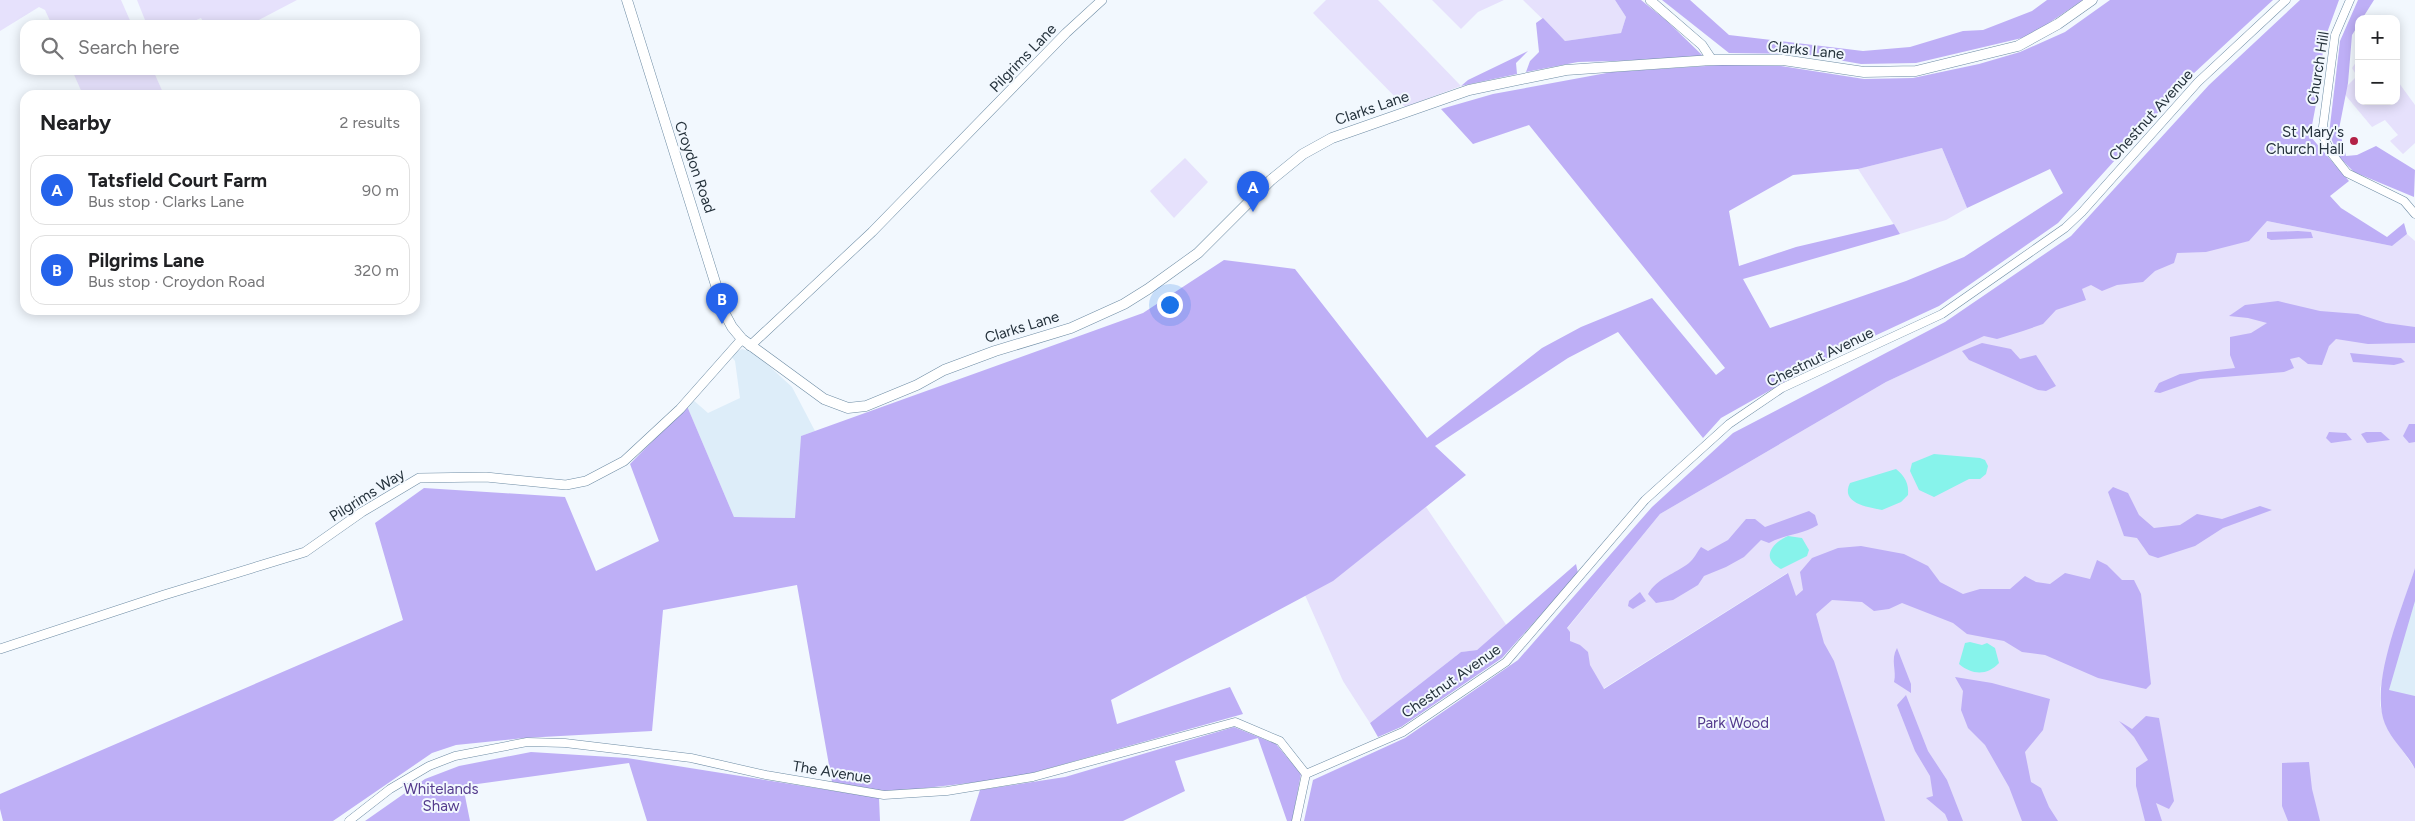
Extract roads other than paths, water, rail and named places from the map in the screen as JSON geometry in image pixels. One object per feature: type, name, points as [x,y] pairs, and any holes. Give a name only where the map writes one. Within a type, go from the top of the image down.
[{"type":"main road","name":"Croydon Road","points":[[628,0],[658,105],[699,224],[725,314],[732,328],[742,339]]},
{"type":"main road","name":"Clarks Lane","points":[[742,339],[824,399],[848,408],[866,406],[917,385],[944,370],[995,351],[1071,328],[1124,304],[1198,253],[1271,180],[1303,154],[1332,138],[1469,90],[1566,70],[1712,60],[1783,60],[1864,72],[1916,71],[2018,46],[2058,24],[2092,0]]},
{"type":"street","name":"Pilgrims Lane","points":[[750,346],[872,232],[1066,33],[1102,0]]},
{"type":"street","points":[[1650,0],[1702,45],[1712,60]]},
{"type":"street","name":"Chestnut Avenue","points":[[1306,774],[1403,732],[1506,662],[1645,500],[1729,424],[1782,388],[1942,314],[2065,228],[2082,212],[2198,82],[2286,0]]},
{"type":"street","name":"Church Hill","points":[[2350,0],[2335,35],[2322,134],[2332,154],[2347,173],[2404,201],[2415,214]]},
{"type":"street","name":"Pilgrims Way","points":[[0,649],[164,595],[296,555],[419,478],[486,477],[566,484],[586,481],[624,461],[680,409],[742,339]]},
{"type":"street","name":"The Avenue","points":[[349,821],[390,789],[429,766],[455,756],[527,742],[565,743],[691,758],[766,775],[884,795],[949,791],[1032,777],[1235,722],[1280,741],[1306,774]]},
{"type":"street","points":[[1296,821],[1306,774]]},
{"type":"place","name":"St Mary's Church Hall","points":[[2354,141]]},
{"type":"place","name":"Tatsfield Court Farm","points":[[1253,212]]},
{"type":"place","name":"Pilgrims Lane","points":[[722,324]]},
{"type":"park label","name":"Park Wood","points":[[1733,723]]},
{"type":"park label","name":"Whitelands Shaw","points":[[441,798]]}]
